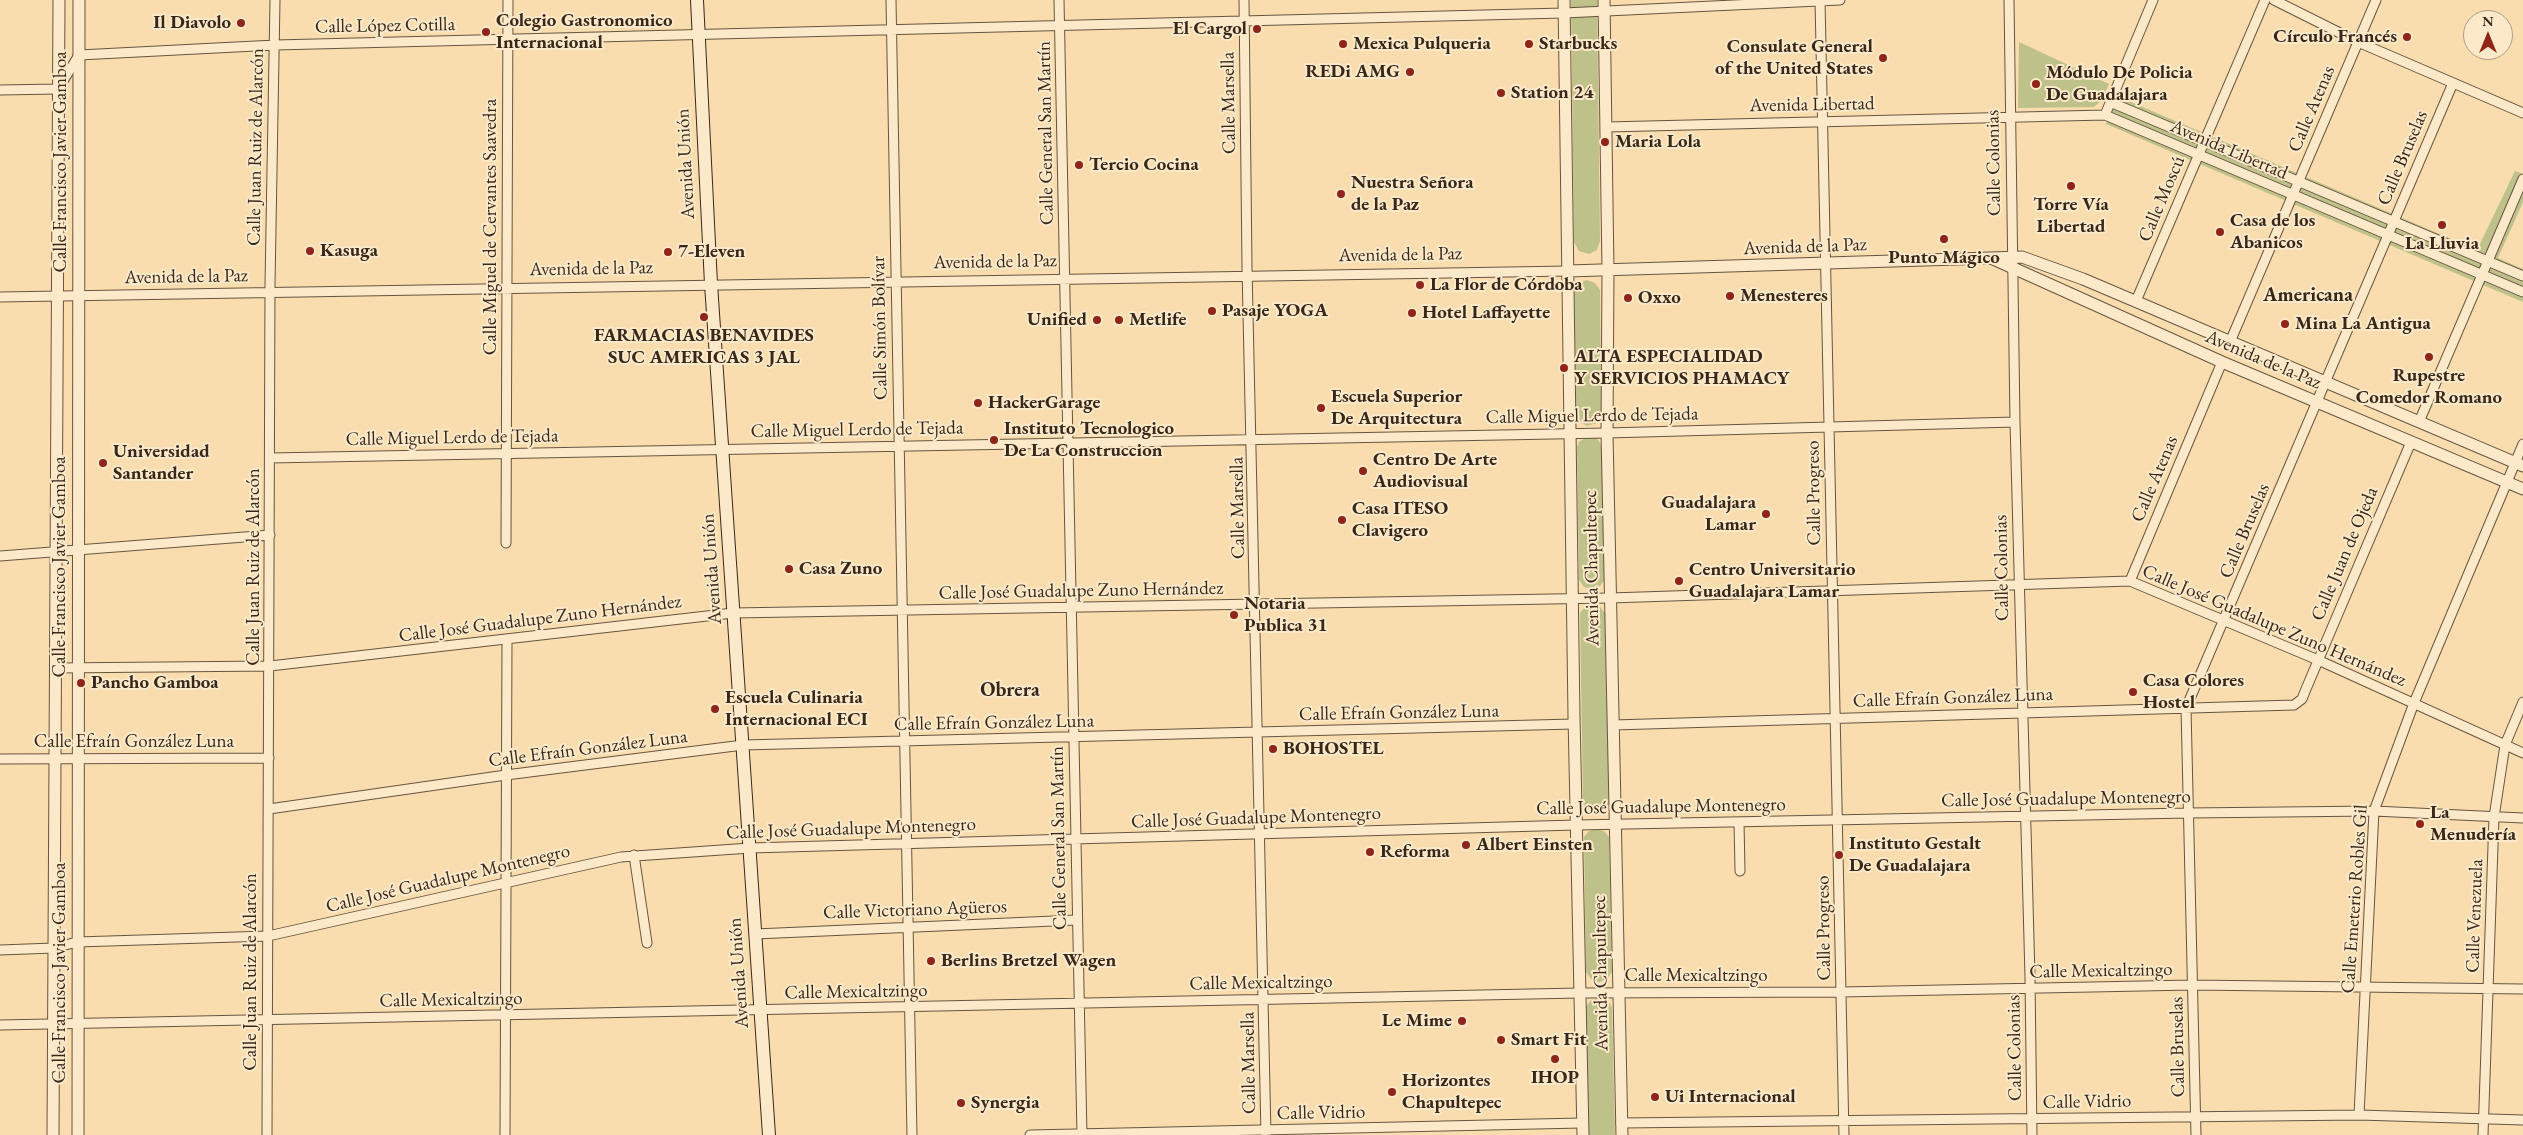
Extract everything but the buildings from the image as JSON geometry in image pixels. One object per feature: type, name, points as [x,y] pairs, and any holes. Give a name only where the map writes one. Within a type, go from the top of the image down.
[{"type":"main road","name":"Avenida Unión","points":[[697,0],[711,284],[769,1135]]},
{"type":"street","name":"Calle Francisco Javier Gamboa","points":[[53,1135],[59,0]]},
{"type":"street","name":"Calle Francisco Javier Gamboa","points":[[78,1135],[79,1024],[76,942],[79,0]]},
{"type":"street","name":"Calle Juan Ruiz de Alarcón","points":[[267,1135],[270,293],[275,0]]},
{"type":"street","name":"Calle Miguel de Cervantes Saavedra","points":[[506,543],[508,0]]},
{"type":"street","name":"Calle Simón Bolívar","points":[[891,0],[912,1135]]},
{"type":"street","name":"Calle General San Martín","points":[[1059,0],[1082,1134]]},
{"type":"street","name":"Calle Marsella","points":[[1244,0],[1266,1133]]},
{"type":"street","name":"Avenida Chapultepec","points":[[1564,0],[1574,598],[1574,724],[1583,1135]]},
{"type":"street","name":"Calle Progreso","points":[[1820,0],[1844,1135]]},
{"type":"street","name":"Calle López Cotilla","points":[[79,55],[274,45],[1564,12],[1604,5],[1840,0]]},
{"type":"street","name":"Calle Colonias","points":[[2009,0],[2011,256],[2032,1135]]},
{"type":"street","points":[[2105,115],[2153,0]]},
{"type":"street","name":"Calle Moscú","points":[[2136,301],[2264,0]]},
{"type":"street","points":[[2274,0],[2358,42],[2523,113]]},
{"type":"street","name":"Calle Atenas","points":[[2230,342],[2376,0]]},
{"type":"street","name":"Avenida Chapultepec","points":[[1604,5],[1608,270],[1607,433],[1622,1135]]},
{"type":"street","points":[[0,90],[58,90],[79,55]]},
{"type":"street","name":"Calle Bruselas","points":[[2196,1135],[2186,708],[2453,83]]},
{"type":"street","name":"Avenida Libertad","points":[[2110,102],[2523,276]]},
{"type":"street","name":"Avenida Libertad","points":[[1606,127],[2105,115],[2523,292]]},
{"type":"street","points":[[2419,422],[2523,179]]},
{"type":"street","name":"Avenida de la Paz","points":[[0,296],[57,297],[711,284],[1608,270],[1826,264],[2011,256],[2022,257],[2083,279],[2519,465]]},
{"type":"street","name":"Avenida de la Paz","points":[[1992,258],[2012,269],[2222,362],[2523,489]]},
{"type":"street","name":"Calle Atenas","points":[[2130,581],[2222,362]]},
{"type":"street","name":"Calle Miguel Lerdo de Tejada","points":[[270,458],[1607,433],[2015,422]]},
{"type":"street","name":"Calle Juan de Ojeda","points":[[2294,704],[2302,699],[2411,442]]},
{"type":"street","name":"Calle Emeterio Robles Gil","points":[[2359,1115],[2374,811],[2414,703],[2507,482],[2519,465],[2523,444]]},
{"type":"street","points":[[0,556],[270,535]]},
{"type":"street","name":"Calle José Guadalupe Zuno Hernández","points":[[55,668],[270,666],[507,640],[734,612],[1610,598],[2130,581],[2318,660],[2523,753]]},
{"type":"street","points":[[505,1135],[507,640]]},
{"type":"street","name":"Calle Venezuela","points":[[2483,1135],[2494,817],[2505,745],[2523,702]]},
{"type":"street","name":"Calle Efraín González Luna","points":[[1613,725],[2294,704]]},
{"type":"street","name":"Calle Efraín González Luna","points":[[269,810],[506,775],[743,745],[1574,724]]},
{"type":"street","name":"Calle Efraín González Luna","points":[[0,758],[269,758]]},
{"type":"street","name":"Calle José Guadalupe Montenegro","points":[[0,950],[54,948],[76,942],[268,936],[634,855],[750,848],[1576,825],[2188,813],[2374,811],[2523,818]]},
{"type":"street","points":[[1739,822],[1740,871]]},
{"type":"street","points":[[634,855],[648,943]]},
{"type":"street","name":"Calle Victoriano Agüeros","points":[[755,934],[1077,920]]},
{"type":"street","name":"Calle Mexicaltzingo","points":[[0,1025],[1619,992],[1841,992],[2192,985],[2523,989]]},
{"type":"street","name":"Calle Vidrio","points":[[1622,1123],[2359,1115],[2523,1120]]},
{"type":"street","name":"Calle Vidrio","points":[[1030,1135],[1266,1133],[1582,1123]]},
{"type":"green space","points":[[1571,0],[1597,0],[1600,241],[1597,250],[1589,254],[1579,251],[1574,242]]},
{"type":"green space","points":[[2019,42],[2109,84],[2101,101],[2094,107],[2018,108]]},
{"type":"green space","points":[[2117,96],[2477,250],[2515,171],[2523,174],[2523,202],[2498,258],[2523,269],[2523,302],[2106,124]]},
{"type":"green space","points":[[1587,280],[1595,283],[1600,290],[1601,414],[1597,423],[1587,426],[1576,419],[1574,290],[1579,283]]},
{"type":"green space","points":[[1586,437],[1597,438],[1602,447],[1605,579],[1600,586],[1592,589],[1584,587],[1579,580],[1577,447],[1579,442]]},
{"type":"green space","points":[[1592,605],[1600,607],[1605,613],[1609,804],[1604,811],[1597,814],[1589,811],[1583,804],[1580,613],[1585,607]]},
{"type":"green space","points":[[1596,829],[1604,831],[1609,837],[1612,972],[1607,979],[1599,982],[1591,979],[1586,972],[1584,837],[1589,831]]},
{"type":"green space","points":[[1600,997],[1608,1000],[1612,1008],[1615,1135],[1589,1135],[1586,1007],[1591,1000]]},
{"type":"place","name":"Il Diavolo","points":[[241,23]]},
{"type":"place","name":"El Cargol","points":[[1257,29]]},
{"type":"place","name":"Colegio Gastronomico Internacional","points":[[486,32]]},
{"type":"place","name":"Círculo Francés","points":[[2407,37]]},
{"type":"place","name":"Mexica Pulqueria","points":[[1343,44]]},
{"type":"place","name":"Starbucks","points":[[1529,44]]},
{"type":"place","name":"Consulate General of the United States","points":[[1883,58]]},
{"type":"place","name":"REDi AMG","points":[[1410,72]]},
{"type":"place","name":"Módulo De Policia De Guadalajara","points":[[2036,84]]},
{"type":"place","name":"Station 24","points":[[1501,93]]},
{"type":"place","name":"Maria Lola","points":[[1605,142]]},
{"type":"place","name":"Tercio Cocina","points":[[1079,165]]},
{"type":"place","name":"Torre Vía Libertad","points":[[2071,186]]},
{"type":"place","name":"Nuestra Señora de la Paz","points":[[1341,194]]},
{"type":"place","name":"La Lluvia","points":[[2442,225]]},
{"type":"place","name":"Casa de los Abanicos","points":[[2220,232]]},
{"type":"place","name":"Punto Mágico","points":[[1944,239]]},
{"type":"place","name":"Kasuga","points":[[310,251]]},
{"type":"place","name":"7-Eleven","points":[[668,252]]},
{"type":"place","name":"La Flor de Córdoba","points":[[1420,285]]},
{"type":"place","name":"Menesteres","points":[[1730,296]]},
{"type":"place","name":"Oxxo","points":[[1628,298]]},
{"type":"place","name":"Pasaje YOGA","points":[[1212,311]]},
{"type":"place","name":"Hotel Laffayette","points":[[1412,313]]},
{"type":"place","name":"FARMACIAS BENAVIDES SUC AMERICAS 3 JAL","points":[[704,317]]},
{"type":"place","name":"Unified","points":[[1097,320]]},
{"type":"place","name":"Metlife","points":[[1119,320]]},
{"type":"place","name":"Mina La Antigua","points":[[2285,324]]},
{"type":"place","name":"Rupestre Comedor Romano","points":[[2429,357]]},
{"type":"place","name":"ALTA ESPECIALIDAD Y SERVICIOS PHAMACY","points":[[1564,368]]},
{"type":"place","name":"HackerGarage","points":[[978,403]]},
{"type":"place","name":"Escuela Superior De Arquitectura","points":[[1321,408]]},
{"type":"place","name":"Instituto Tecnologico De La Construccion","points":[[994,440]]},
{"type":"place","name":"Universidad Santander","points":[[103,463]]},
{"type":"place","name":"Centro De Arte Audiovisual","points":[[1363,471]]},
{"type":"place","name":"Guadalajara Lamar","points":[[1766,514]]},
{"type":"place","name":"Casa ITESO Clavigero","points":[[1342,520]]},
{"type":"place","name":"Casa Zuno","points":[[789,569]]},
{"type":"place","name":"Centro Universitario Guadalajara Lamar","points":[[1679,581]]},
{"type":"place","name":"Notaria Publica 31","points":[[1234,615]]},
{"type":"place","name":"Pancho Gamboa","points":[[81,683]]},
{"type":"place","name":"Casa Colores Hostel","points":[[2133,692]]},
{"type":"place","name":"Escuela Culinaria Internacional ECI","points":[[715,709]]},
{"type":"place","name":"BOHOSTEL","points":[[1273,749]]},
{"type":"place","name":"La Menudería","points":[[2420,824]]},
{"type":"place","name":"Albert Einsten","points":[[1466,845]]},
{"type":"place","name":"Reforma","points":[[1370,852]]},
{"type":"place","name":"Instituto Gestalt De Guadalajara","points":[[1839,855]]},
{"type":"place","name":"Berlins Bretzel Wagen","points":[[931,961]]},
{"type":"place","name":"Le Mime","points":[[1462,1021]]},
{"type":"place","name":"Smart Fit","points":[[1501,1040]]},
{"type":"place","name":"IHOP","points":[[1555,1059]]},
{"type":"place","name":"Horizontes Chapultepec","points":[[1392,1092]]},
{"type":"place","name":"Ui Internacional","points":[[1655,1097]]},
{"type":"place","name":"Synergia","points":[[961,1103]]},
{"type":"district","name":"Americana","points":[[2308,296]]},
{"type":"district","name":"Obrera","points":[[1010,691]]}]
